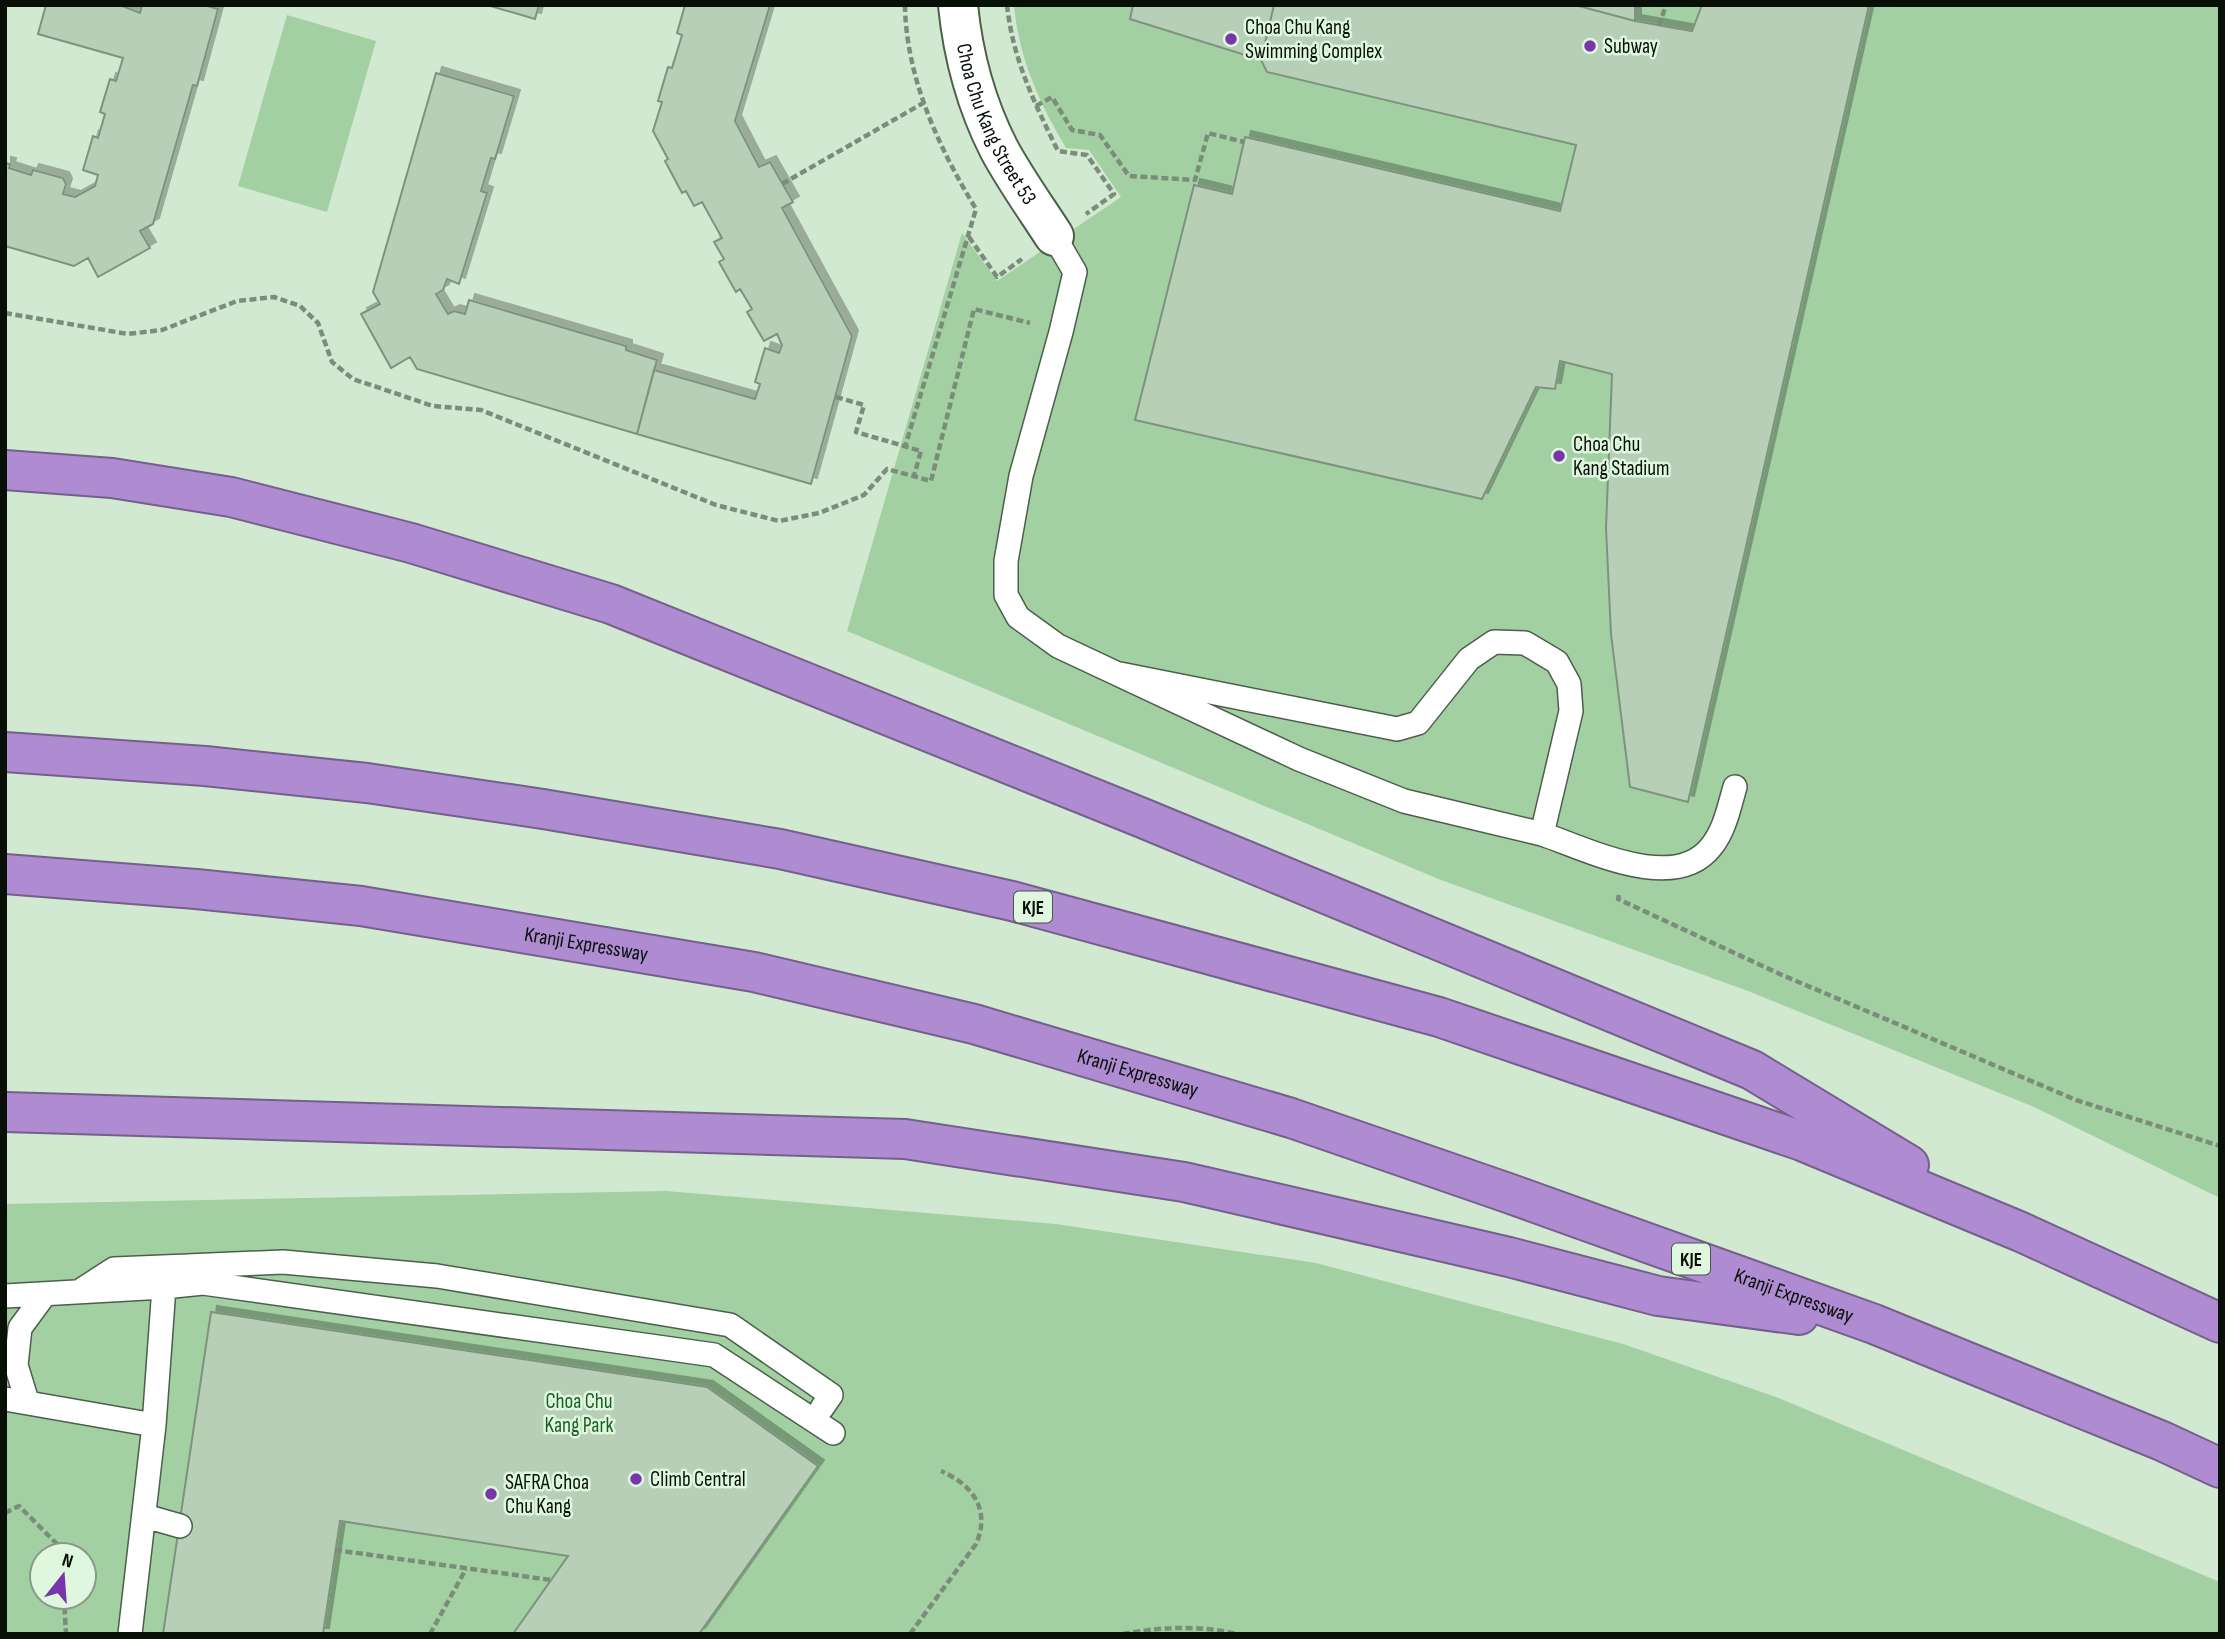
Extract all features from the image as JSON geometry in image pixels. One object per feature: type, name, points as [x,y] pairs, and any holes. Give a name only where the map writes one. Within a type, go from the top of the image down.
[{"type":"highway","points":[[5,470],[112,478],[231,497],[411,543],[611,604],[1140,817],[1752,1070],[2021,1232]]},
{"type":"highway","name":"KJE","points":[[5,752],[205,766],[367,783],[543,809],[780,849],[1012,901],[1438,1017],[1802,1141],[2021,1232],[2220,1323]]},
{"type":"highway","name":"Kranji Expressway","points":[[5,874],[196,889],[361,906],[754,972],[974,1024],[1291,1118],[1874,1324],[2162,1441],[2220,1468]]},
{"type":"highway","points":[[5,1112],[905,1139],[1184,1182],[1509,1257],[1658,1296],[1874,1324]]},
{"type":"street","name":"Choa Chu Kang Street 53","points":[[958,5],[962,46],[990,128],[999,149],[1054,236]]},
{"type":"lane","points":[[1054,236],[1075,272],[1021,476],[1006,561],[1006,595],[1018,617],[1058,646],[1299,760],[1404,801],[1542,834],[1629,864],[1664,869],[1689,863],[1710,849],[1722,830],[1735,787]]},
{"type":"lane","points":[[1120,674],[1397,729],[1418,723],[1469,659],[1493,642],[1525,643],[1557,662],[1569,684],[1571,711],[1542,834]]},
{"type":"lane","points":[[80,1291],[114,1269],[283,1262],[437,1276],[730,1325],[831,1395],[822,1408]]},
{"type":"lane","points":[[187,1266],[203,1283]]},
{"type":"lane","points":[[5,1296],[203,1283],[714,1355],[833,1433]]},
{"type":"lane","points":[[131,1633],[154,1425],[164,1287]]},
{"type":"lane","points":[[45,1294],[20,1328],[16,1400],[154,1425]]},
{"type":"lane","points":[[145,1516],[180,1526]]},
{"type":"path","points":[[905,5],[913,69],[934,129],[976,209],[905,447]]},
{"type":"path","points":[[1007,5],[1010,36],[1022,75],[1036,106],[1052,97],[1072,130],[1100,135],[1129,176],[1195,180],[1208,133],[1244,142]]},
{"type":"path","points":[[1659,26],[1666,5]]},
{"type":"path","points":[[782,184],[925,102]]},
{"type":"path","points":[[5,313],[128,334],[162,330],[237,301],[274,297],[300,306],[318,323],[332,362],[353,379],[433,406],[481,410],[716,505],[779,521],[819,513],[864,495],[887,469],[930,481],[975,309],[1061,332]]},
{"type":"path","points":[[836,397],[864,405],[856,432],[921,451],[914,476]]},
{"type":"path","points":[[1629,864],[1618,899],[1782,975],[2076,1100],[2220,1146]]},
{"type":"path","points":[[910,1634],[976,1544],[982,1531],[982,1514],[973,1495],[959,1481],[941,1471]]},
{"type":"path","points":[[5,1513],[19,1506],[54,1541]]},
{"type":"path","points":[[335,1550],[551,1580]]},
{"type":"path","points":[[430,1634],[466,1569]]},
{"type":"path","points":[[65,1611],[66,1634]]},
{"type":"path","points":[[1123,1634],[1185,1628],[1237,1634]]},
{"type":"green space","name":"Choa Chu Kang Stadium","points":[[1014,5],[2220,5],[2220,1198],[2034,1107],[1748,991],[1441,880],[847,631],[962,233],[997,281],[1121,197],[1089,150],[1066,148],[1056,131],[1039,97],[1020,44]]},
{"type":"green space","points":[[287,15],[376,41],[327,212],[238,186]]},
{"type":"green space","name":"Choa Chu Kang Park","points":[[666,1191],[1056,1224],[1316,1263],[1623,1344],[1776,1397],[2220,1582],[2220,1634],[5,1634],[5,1204]]},
{"type":"building","points":[[46,5],[120,5],[140,13],[142,5],[204,5],[218,9],[197,86],[193,85],[153,224],[140,231],[150,248],[98,277],[88,258],[74,266],[5,246],[5,163],[10,164],[9,168],[31,175],[33,170],[63,178],[66,184],[63,194],[75,197],[95,186],[98,175],[83,170],[93,136],[98,138],[105,114],[100,112],[110,79],[116,81],[123,58],[38,34]]},
{"type":"building","points":[[487,5],[539,5],[535,19]]},
{"type":"building","points":[[685,5],[770,5],[735,121],[759,167],[770,162],[793,202],[782,208],[852,336],[811,484],[637,434],[654,370],[755,399],[760,384],[755,382],[765,348],[779,353],[782,345],[777,334],[764,341],[747,312],[752,309],[740,289],[736,292],[719,262],[724,259],[714,242],[722,238],[702,202],[694,206],[686,191],[682,193],[653,131],[662,102],[658,101],[668,67],[672,68],[682,35],[677,33]]},
{"type":"building","name":"Choa Chu Kang Swimming Complex","points":[[1133,5],[1274,5],[1261,60],[1130,19]]},
{"type":"building","points":[[1274,5],[1575,5],[1635,21],[1692,31],[1702,5],[1869,5],[1688,802],[1630,787],[1611,634],[1606,528],[1612,374],[1560,361],[1555,389],[1536,387],[1482,499],[1135,420],[1194,185],[1232,194],[1245,137],[1560,211],[1576,145],[1267,72],[1261,60]]},
{"type":"building","points":[[1575,5],[1635,5],[1635,21]]},
{"type":"building","points":[[436,73],[514,96],[495,159],[491,158],[481,191],[487,193],[459,284],[447,279],[443,290],[436,294],[448,314],[454,311],[465,314],[469,300],[626,346],[626,350],[657,360],[637,434],[417,369],[410,357],[391,368],[361,314],[380,304],[373,292]]},
{"type":"building","name":"SAFRA Choa Chu Kang","points":[[211,1312],[707,1387],[818,1466],[699,1634],[513,1634],[568,1556],[340,1521],[323,1634],[163,1634]]},
{"type":"place","name":"Choa Chu Kang Swimming Complex","points":[[1231,39]]},
{"type":"place","name":"Subway","points":[[1590,46]]},
{"type":"place","name":"Choa Chu Kang Stadium","points":[[1559,456]]},
{"type":"place","name":"Climb Central","points":[[636,1479]]},
{"type":"place","name":"SAFRA Choa Chu Kang","points":[[491,1494]]}]
